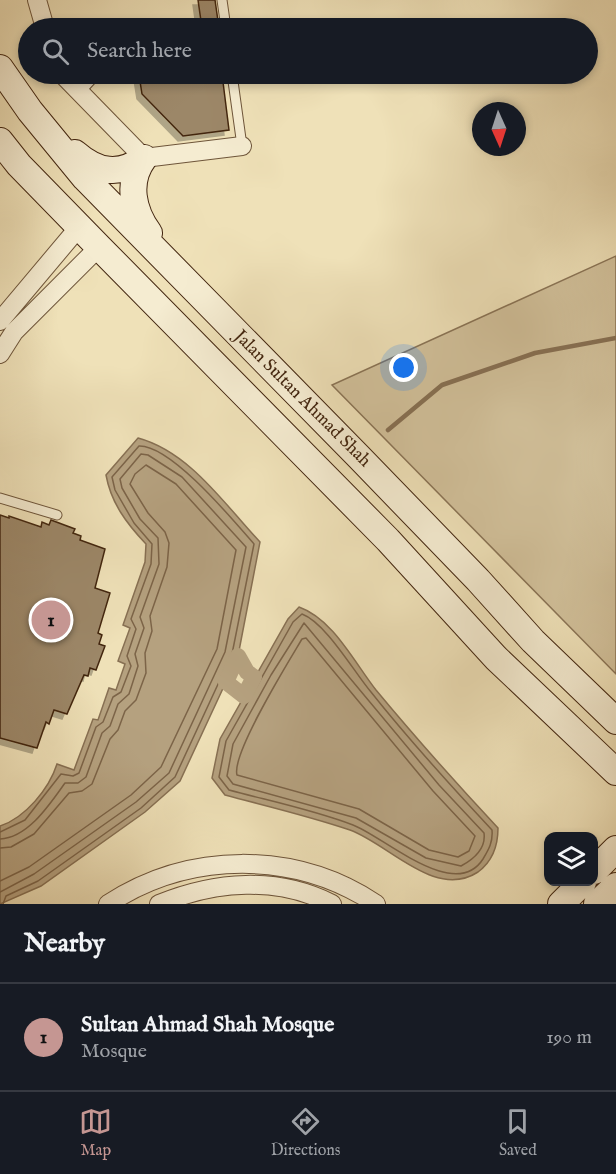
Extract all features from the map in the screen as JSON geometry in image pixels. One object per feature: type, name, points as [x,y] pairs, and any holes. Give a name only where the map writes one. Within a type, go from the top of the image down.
[{"type":"main road","name":"Jalan Sultan Ahmad Shah","points":[[0,68],[30,111],[86,178],[478,580],[533,641],[612,715]]},
{"type":"main road","points":[[30,111],[85,162],[97,168],[126,169],[144,158]]},
{"type":"main road","points":[[0,141],[19,165],[79,227],[388,540],[496,658],[616,772]]},
{"type":"main road","points":[[144,158],[135,176],[134,198],[137,215],[177,272]]},
{"type":"main road","points":[[580,739],[616,794]]},
{"type":"main road","points":[[561,904],[579,886]]},
{"type":"main road","points":[[597,904],[616,886]]},
{"type":"street","points":[[38,0],[42,18]]},
{"type":"street","points":[[72,84],[144,158],[242,146]]},
{"type":"street","points":[[0,354],[5,325],[79,227]]},
{"type":"street","points":[[5,325],[99,247]]},
{"type":"street","points":[[108,904],[140,885],[177,873],[211,865],[246,864],[282,865],[310,872],[342,885],[376,904]]},
{"type":"street","points":[[159,904],[201,890],[252,884],[301,892],[332,904]]},
{"type":"lane","points":[[222,0],[225,18]]},
{"type":"lane","points":[[80,92],[87,84]]},
{"type":"lane","points":[[233,84],[242,146]]},
{"type":"lane","points":[[0,498],[57,515]]},
{"type":"shaded area","points":[[616,256],[616,674],[332,385]]},
{"type":"water","points":[[138,438],[157,445],[190,467],[260,542],[238,656],[180,781],[145,812],[41,886],[0,904],[0,826],[18,816],[35,801],[48,783],[57,764],[74,770],[93,719],[98,720],[109,688],[116,690],[125,664],[118,661],[130,628],[123,625],[145,562],[146,544],[121,512],[112,495],[106,475]]},
{"type":"water","points":[[299,607],[311,613],[333,631],[391,708],[498,828],[494,852],[478,872],[462,879],[445,879],[429,875],[350,830],[225,795],[212,778],[220,739],[288,619]]},
{"type":"building","points":[[198,0],[215,0],[218,18],[201,18]]},
{"type":"building","points":[[140,84],[223,84],[229,130],[183,136],[142,94]]},
{"type":"building","points":[[0,515],[41,527],[42,522],[49,525],[51,520],[75,529],[73,533],[81,536],[80,540],[105,549],[95,588],[110,593],[98,633],[102,635],[99,644],[105,646],[96,670],[90,668],[88,676],[84,675],[67,714],[54,710],[49,724],[46,722],[37,748],[0,738]]},
{"type":"waterway","points":[[388,430],[442,385],[535,353],[616,338]]},
{"type":"waterway","points":[[238,656],[247,672],[254,677],[244,696],[226,682],[238,656]]},
{"type":"place","name":"Sultan Ahmad Shah Mosque","points":[[51,620]]}]
